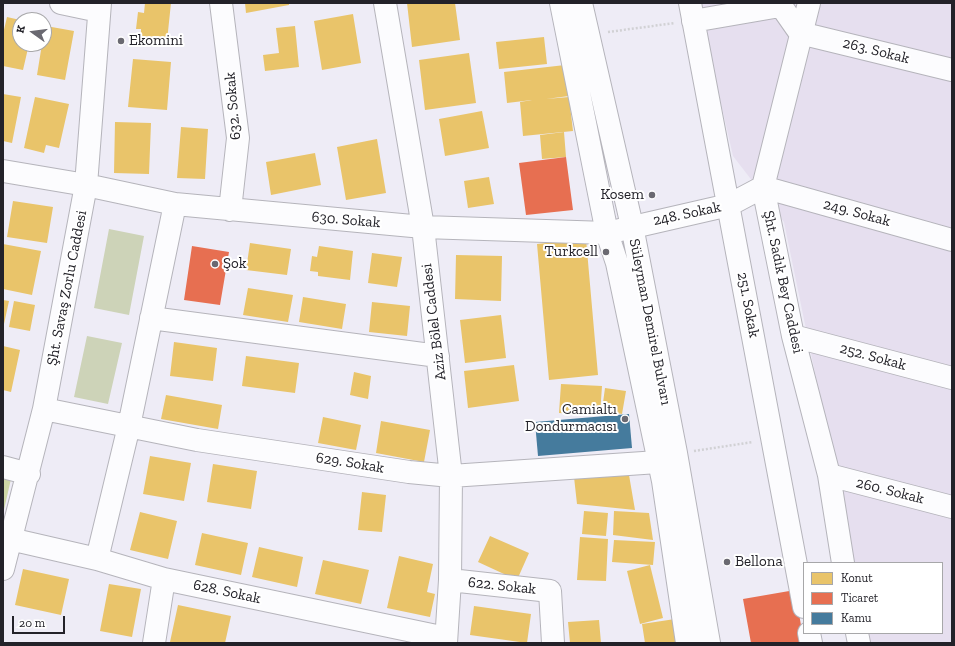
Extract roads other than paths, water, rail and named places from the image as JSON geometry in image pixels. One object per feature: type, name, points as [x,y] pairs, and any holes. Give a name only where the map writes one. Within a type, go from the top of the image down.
[{"type":"street","points":[[61,3],[99,7]]},
{"type":"street","name":"632. Sokak","points":[[221,3],[238,138],[230,210]]},
{"type":"street","name":"Aziz Bölel Caddesi","points":[[385,3],[423,227],[451,476],[450,580],[446,641]]},
{"type":"street","name":"Süleyman Demirel Bulvarı","points":[[561,3],[607,233],[617,263],[667,458],[710,643]]},
{"type":"street","name":"Süleyman Demirel Bulvarı","points":[[581,3],[632,226],[667,458],[663,481],[687,643]]},
{"type":"street","name":"Şht. Sadık Bey Caddesi","points":[[809,3],[800,33],[763,187],[793,336],[828,476],[843,562]]},
{"type":"street","points":[[692,12],[780,5],[800,33]]},
{"type":"street","name":"Şht. Savaş Zorlu Caddesi","points":[[3,569],[29,474],[44,410],[86,185],[99,7]]},
{"type":"street","name":"251. Sokak","points":[[692,12],[803,602]]},
{"type":"street","name":"263. Sokak","points":[[800,33],[952,70]]},
{"type":"street","name":"630. Sokak","points":[[3,171],[86,185],[175,204],[230,210],[423,227],[607,233]]},
{"type":"street","name":"248. Sokak","points":[[607,233],[632,226],[729,205],[763,187]]},
{"type":"street","name":"249. Sokak","points":[[763,187],[952,240]]},
{"type":"street","points":[[97,559],[129,426],[175,204]]},
{"type":"street","points":[[151,318],[438,356]]},
{"type":"street","name":"252. Sokak","points":[[793,336],[952,378]]},
{"type":"street","name":"629. Sokak","points":[[44,410],[197,440],[409,472],[451,476],[667,458]]},
{"type":"street","points":[[3,467],[29,474]]},
{"type":"street","name":"260. Sokak","points":[[828,476],[952,507]]},
{"type":"street","name":"628. Sokak","points":[[10,539],[97,559],[164,579],[446,641]]},
{"type":"street","points":[[154,643],[164,579]]},
{"type":"street","name":"622. Sokak","points":[[450,580],[550,591],[553,643]]},
{"type":"place","name":"Ekomini","points":[[121,41]]},
{"type":"place","name":"Kosem","points":[[652,195]]},
{"type":"place","name":"Turkcell","points":[[606,252]]},
{"type":"place","name":"Şok","points":[[215,264]]},
{"type":"place","name":"Camialtı Dondurmacısı","points":[[625,419]]},
{"type":"place","name":"Bellona","points":[[727,562]]}]
